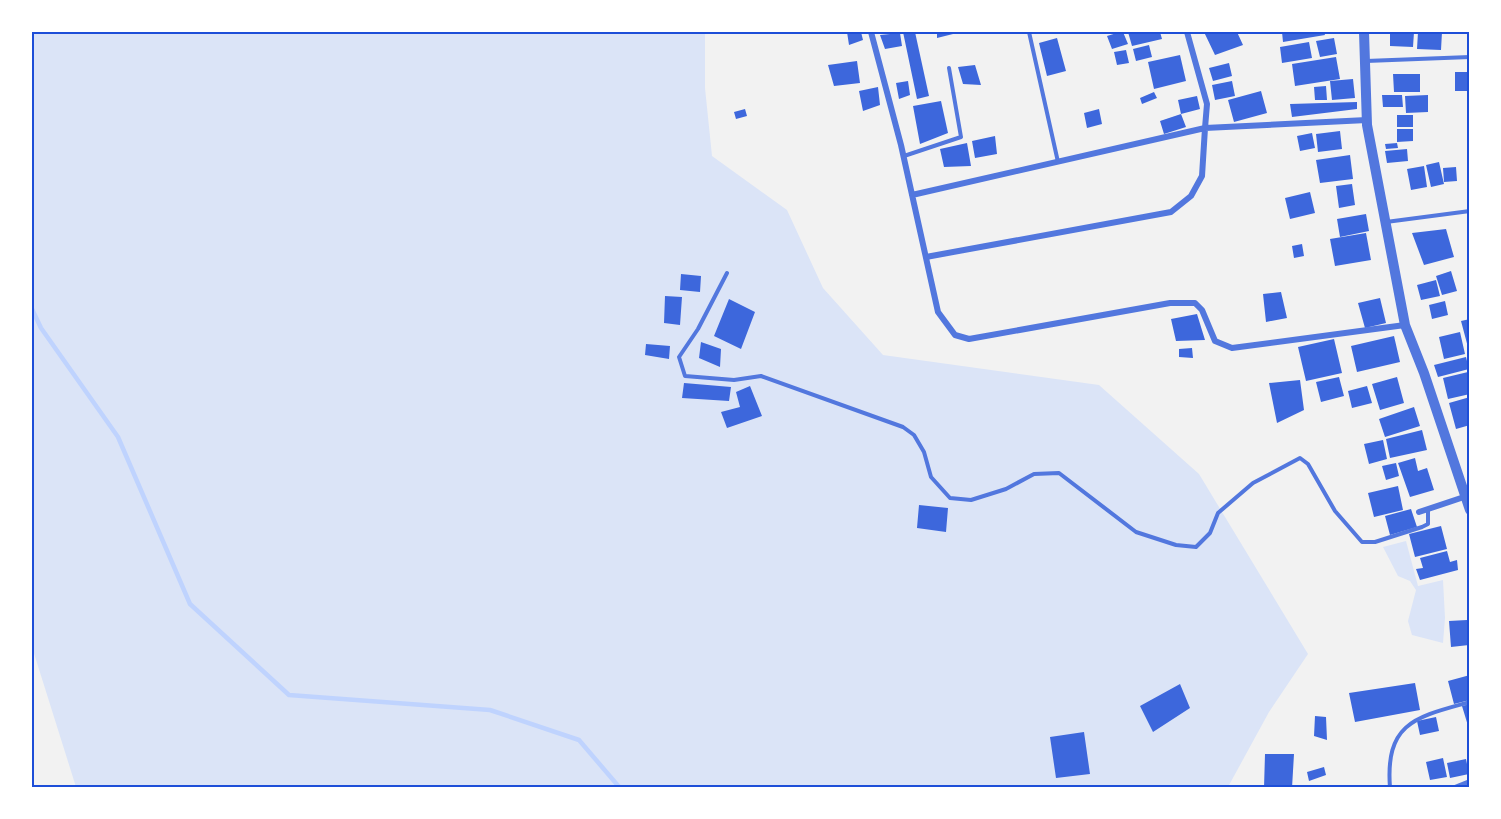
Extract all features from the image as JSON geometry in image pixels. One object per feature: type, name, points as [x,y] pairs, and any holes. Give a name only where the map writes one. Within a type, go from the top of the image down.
[{"type":"street","points":[[871,32],[904,156],[938,312],[955,335],[969,339],[1170,303],[1195,303],[1202,310],[1215,341],[1232,348],[1405,325]]},
{"type":"street","points":[[926,257],[1171,213],[1191,196],[1202,177],[1207,104],[1187,32]]},
{"type":"street","points":[[1364,32],[1367,120],[1405,325],[1424,373],[1470,510]]},
{"type":"street","points":[[912,195],[1205,128],[1367,120]]},
{"type":"street","points":[[1419,512],[1464,497]]},
{"type":"street","points":[[1455,788],[1470,782]]},
{"type":"lane","points":[[1029,32],[1058,162]]},
{"type":"lane","points":[[1365,61],[1470,57]]},
{"type":"lane","points":[[904,156],[961,137],[949,68]]},
{"type":"lane","points":[[1386,222],[1470,211]]},
{"type":"lane","points":[[727,273],[698,329],[679,357],[685,376],[734,380],[761,376],[903,427],[914,435],[924,452],[931,477],[950,498],[971,500],[1006,489],[1034,474],[1059,473],[1136,532],[1176,545],[1196,547],[1210,533],[1218,513],[1253,483],[1300,458],[1308,464],[1335,511],[1362,542],[1375,542],[1422,527],[1428,524],[1428,510]]},
{"type":"lane","points":[[1390,788],[1389,764],[1393,748],[1404,728],[1422,716],[1470,702]]},
{"type":"shaded area","points":[[32,32],[705,32],[705,88],[712,156],[787,210],[823,288],[883,355],[1099,385],[1199,474],[1308,654],[1269,712],[1228,787],[76,787],[32,647]]},
{"type":"shaded area","points":[[1406,541],[1418,586],[1443,580],[1445,618],[1443,643],[1412,635],[1408,621],[1416,590],[1410,581],[1398,576],[1383,547]]},
{"type":"building","points":[[847,32],[861,32],[863,40],[849,45]]},
{"type":"building","points":[[903,32],[915,32],[929,96],[917,99]]},
{"type":"building","points":[[937,32],[961,32],[937,38]]},
{"type":"building","points":[[1123,32],[1128,44],[1112,49],[1107,36]]},
{"type":"building","points":[[1128,32],[1160,32],[1162,39],[1132,46]]},
{"type":"building","points":[[1204,32],[1237,32],[1243,45],[1215,55]]},
{"type":"building","points":[[1282,32],[1324,32],[1325,35],[1283,42]]},
{"type":"building","points":[[1390,32],[1414,32],[1413,47],[1390,46]]},
{"type":"building","points":[[1418,32],[1442,32],[1441,50],[1417,49]]},
{"type":"building","points":[[900,33],[902,46],[885,49],[880,35]]},
{"type":"building","points":[[1057,38],[1066,71],[1047,76],[1039,43]]},
{"type":"building","points":[[1334,38],[1337,54],[1320,57],[1316,41]]},
{"type":"building","points":[[1309,42],[1312,58],[1282,63],[1280,47]]},
{"type":"building","points":[[1149,45],[1152,57],[1136,61],[1133,49]]},
{"type":"building","points":[[1126,50],[1129,63],[1117,65],[1114,52]]},
{"type":"building","points":[[1180,55],[1186,81],[1154,89],[1148,62]]},
{"type":"building","points":[[1336,57],[1340,79],[1295,86],[1292,64]]},
{"type":"building","points":[[857,61],[860,83],[834,86],[828,65]]},
{"type":"building","points":[[1229,63],[1232,76],[1213,81],[1209,68]]},
{"type":"building","points":[[975,65],[981,85],[963,84],[958,67]]},
{"type":"building","points":[[1455,72],[1470,72],[1470,91],[1455,91]]},
{"type":"building","points":[[1393,74],[1420,74],[1420,92],[1394,92]]},
{"type":"building","points":[[1353,79],[1355,98],[1332,100],[1330,81]]},
{"type":"building","points":[[908,81],[910,95],[899,99],[896,83]]},
{"type":"building","points":[[1232,81],[1235,96],[1215,100],[1212,85]]},
{"type":"building","points":[[1326,86],[1327,100],[1315,100],[1314,87]]},
{"type":"building","points":[[878,87],[880,105],[863,111],[859,91]]},
{"type":"building","points":[[1261,91],[1267,113],[1234,122],[1228,100]]},
{"type":"building","points":[[1154,92],[1157,98],[1142,104],[1140,98]]},
{"type":"building","points":[[1382,95],[1402,95],[1403,107],[1383,107]]},
{"type":"building","points":[[1428,95],[1428,112],[1406,113],[1405,96]]},
{"type":"building","points":[[1197,96],[1200,109],[1181,114],[1178,100]]},
{"type":"building","points":[[941,101],[948,133],[920,144],[913,106]]},
{"type":"building","points":[[1357,102],[1357,109],[1292,117],[1290,104]]},
{"type":"building","points":[[745,109],[747,116],[736,119],[734,112]]},
{"type":"building","points":[[1099,109],[1102,124],[1087,128],[1084,113]]},
{"type":"building","points":[[1181,114],[1186,127],[1164,134],[1160,121]]},
{"type":"building","points":[[1397,115],[1413,115],[1413,127],[1397,127]]},
{"type":"building","points":[[1397,129],[1413,129],[1413,141],[1397,142]]},
{"type":"building","points":[[1340,131],[1342,149],[1318,152],[1316,134]]},
{"type":"building","points":[[1312,133],[1315,148],[1300,151],[1297,136]]},
{"type":"building","points":[[995,136],[997,154],[975,158],[972,141]]},
{"type":"building","points":[[967,143],[971,166],[944,167],[940,149]]},
{"type":"building","points":[[1397,143],[1398,148],[1386,149],[1385,144]]},
{"type":"building","points":[[1407,149],[1408,161],[1387,163],[1385,151]]},
{"type":"building","points":[[1350,155],[1353,179],[1320,183],[1316,160]]},
{"type":"building","points":[[1439,162],[1444,184],[1431,187],[1426,165]]},
{"type":"building","points":[[1424,166],[1427,187],[1411,190],[1407,169]]},
{"type":"building","points":[[1456,167],[1457,181],[1444,182],[1443,168]]},
{"type":"building","points":[[1352,184],[1355,205],[1339,208],[1336,186]]},
{"type":"building","points":[[1310,192],[1315,213],[1290,219],[1285,198]]},
{"type":"building","points":[[1366,214],[1369,231],[1340,237],[1337,219]]},
{"type":"building","points":[[1446,229],[1454,257],[1424,265],[1412,233]]},
{"type":"building","points":[[1366,233],[1371,260],[1335,266],[1330,239]]},
{"type":"building","points":[[1302,244],[1304,256],[1294,258],[1292,246]]},
{"type":"building","points":[[1451,271],[1457,291],[1442,295],[1436,276]]},
{"type":"building","points":[[681,274],[701,276],[700,292],[680,290]]},
{"type":"building","points":[[1436,280],[1440,296],[1421,300],[1417,285]]},
{"type":"building","points":[[1281,292],[1287,318],[1266,322],[1263,294]]},
{"type":"building","points":[[665,296],[682,297],[680,325],[664,323]]},
{"type":"building","points":[[1380,298],[1386,323],[1365,328],[1358,303]]},
{"type":"building","points":[[729,299],[755,312],[741,349],[714,336]]},
{"type":"building","points":[[1445,301],[1448,315],[1432,319],[1429,305]]},
{"type":"building","points":[[1197,314],[1205,340],[1176,341],[1171,319]]},
{"type":"building","points":[[1470,319],[1470,351],[1469,351],[1461,321]]},
{"type":"building","points":[[1460,332],[1465,354],[1444,359],[1439,337]]},
{"type":"building","points":[[1394,336],[1400,362],[1357,372],[1351,346]]},
{"type":"building","points":[[1334,339],[1342,373],[1306,381],[1298,347]]},
{"type":"building","points":[[701,342],[721,349],[720,367],[699,358]]},
{"type":"building","points":[[646,344],[670,346],[669,359],[645,355]]},
{"type":"building","points":[[1192,348],[1193,358],[1179,357],[1179,349]]},
{"type":"building","points":[[1466,357],[1469,369],[1438,377],[1434,365]]},
{"type":"building","points":[[1468,372],[1470,394],[1448,399],[1443,378]]},
{"type":"building","points":[[1339,377],[1344,396],[1321,402],[1316,382]]},
{"type":"building","points":[[1397,377],[1404,403],[1380,410],[1372,384]]},
{"type":"building","points":[[1300,380],[1304,410],[1277,423],[1269,383]]},
{"type":"building","points":[[684,383],[731,387],[729,401],[682,398]]},
{"type":"building","points":[[750,386],[762,416],[727,428],[721,412],[740,407],[736,392]]},
{"type":"building","points":[[1367,386],[1372,403],[1352,408],[1348,391]]},
{"type":"building","points":[[1470,397],[1470,425],[1456,429],[1449,403]]},
{"type":"building","points":[[1414,407],[1420,426],[1385,437],[1379,419]]},
{"type":"building","points":[[1422,430],[1427,450],[1390,458],[1386,439]]},
{"type":"building","points":[[1383,440],[1387,459],[1369,464],[1364,444]]},
{"type":"building","points":[[1415,458],[1418,471],[1427,468],[1434,490],[1410,497],[1398,463]]},
{"type":"building","points":[[1396,463],[1399,476],[1386,480],[1382,466]]},
{"type":"building","points":[[1398,486],[1403,510],[1374,517],[1368,493]]},
{"type":"building","points":[[919,505],[948,508],[946,532],[917,528]]},
{"type":"building","points":[[1411,509],[1417,527],[1390,535],[1385,516]]},
{"type":"building","points":[[1441,526],[1447,549],[1415,557],[1409,534]]},
{"type":"building","points":[[1447,551],[1450,562],[1457,560],[1458,570],[1420,580],[1416,569],[1423,568],[1420,558]]},
{"type":"building","points":[[1467,620],[1469,645],[1451,647],[1449,621]]},
{"type":"building","points":[[1470,675],[1470,700],[1454,704],[1448,681]]},
{"type":"building","points":[[1415,683],[1420,710],[1355,722],[1349,693]]},
{"type":"building","points":[[1180,684],[1190,708],[1153,732],[1140,706]]},
{"type":"building","points":[[1470,704],[1470,729],[1469,729],[1462,706]]},
{"type":"building","points":[[1315,716],[1326,717],[1327,740],[1314,736]]},
{"type":"building","points":[[1436,717],[1439,731],[1420,735],[1417,721]]},
{"type":"building","points":[[1084,732],[1090,774],[1056,778],[1050,737]]},
{"type":"building","points":[[1265,754],[1294,754],[1292,788],[1264,788]]},
{"type":"building","points":[[1443,758],[1447,777],[1430,780],[1426,762]]},
{"type":"building","points":[[1466,759],[1469,774],[1450,778],[1447,763]]},
{"type":"building","points":[[1324,767],[1326,775],[1309,781],[1307,772]]},
{"type":"waterway","points":[[32,309],[41,328],[118,437],[190,604],[289,695],[490,710],[579,740],[620,788]]}]
